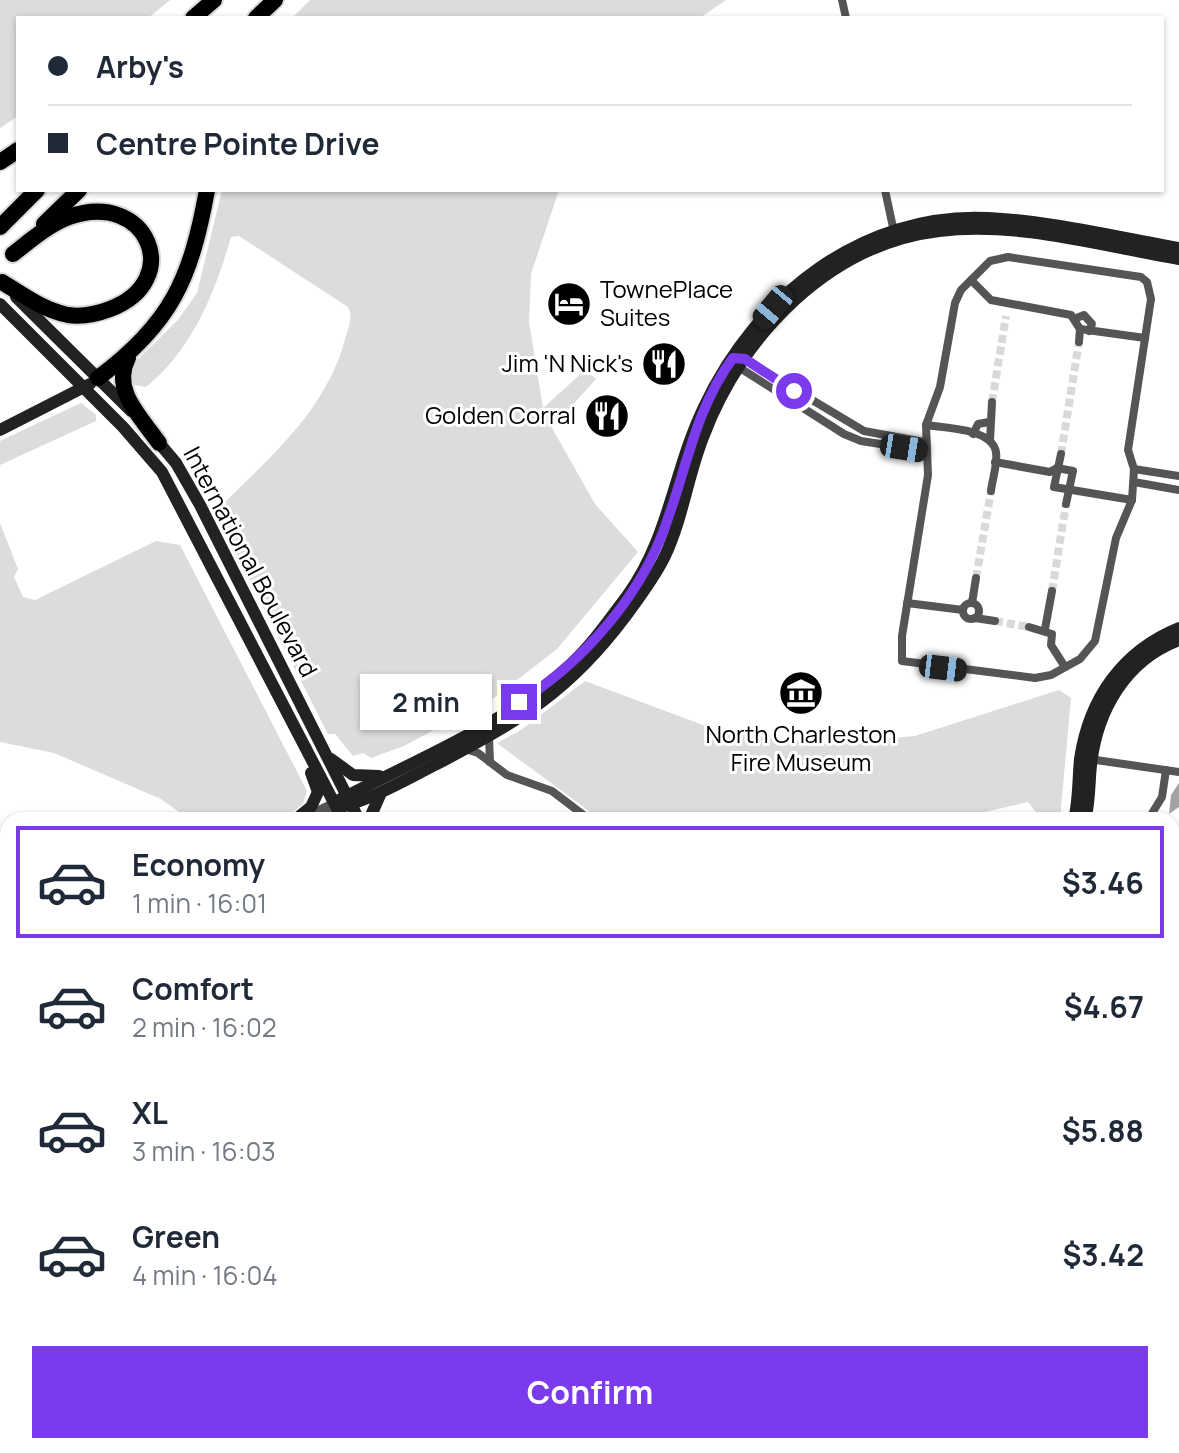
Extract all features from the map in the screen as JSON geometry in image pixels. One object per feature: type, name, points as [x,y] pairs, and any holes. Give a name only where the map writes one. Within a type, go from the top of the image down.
[{"type":"highway","points":[[195,16],[214,0]]},
{"type":"highway","points":[[210,16],[226,0]]},
{"type":"highway","points":[[258,16],[275,0]]},
{"type":"highway","points":[[271,16],[287,0]]},
{"type":"highway","points":[[0,227],[35,192]]},
{"type":"highway","points":[[13,254],[57,223],[100,212],[120,214],[140,227],[152,259],[145,282],[130,297],[113,308],[86,315],[49,309],[1,277],[13,254],[77,192]]},
{"type":"highway","points":[[92,383],[130,355],[157,326],[178,295],[196,249],[207,192]]},
{"type":"highway","points":[[130,355],[122,373],[122,390],[159,443]]},
{"type":"street","points":[[885,192],[895,235]]},
{"type":"street","points":[[895,235],[941,220],[988,218],[1179,248]]},
{"type":"street","points":[[323,812],[382,792],[489,737],[527,714],[581,672],[665,555],[713,411],[739,362],[773,307],[809,272],[876,234],[988,229],[1179,259]]},
{"type":"street","points":[[1008,257],[1141,277],[1147,282],[1151,299],[1128,450],[1134,469],[1132,500],[1116,538],[1095,641],[1080,659],[1051,675],[1024,678],[902,661],[907,603],[928,475],[926,425],[940,387],[955,303],[971,280],[990,261],[1008,257]]},
{"type":"street","name":"International Boulevard","points":[[1,277],[92,383],[162,472],[295,725],[343,806]]},
{"type":"street","points":[[971,280],[991,300],[1071,315],[1084,330],[1145,338]]},
{"type":"street","points":[[1006,316],[1008,303]]},
{"type":"street","name":"International Boulevard","points":[[0,304],[159,443],[189,485],[326,754],[343,806]]},
{"type":"street","points":[[1074,319],[1084,315],[1090,318],[1092,324],[1084,330],[1079,342]]},
{"type":"street","points":[[739,362],[844,434],[861,441],[925,446]]},
{"type":"street","points":[[343,806],[388,775],[519,702],[572,664],[629,593],[655,550],[703,408],[739,362]]},
{"type":"street","points":[[0,430],[92,383]]},
{"type":"street","points":[[991,491],[997,453],[990,441],[992,402]]},
{"type":"street","points":[[973,434],[978,424],[989,422]]},
{"type":"street","points":[[926,425],[973,434],[990,441]]},
{"type":"street","points":[[1061,454],[1054,487],[1132,500]]},
{"type":"street","points":[[995,462],[1050,472],[1057,468],[1073,471],[1066,504]]},
{"type":"street","points":[[1134,469],[1179,476]]},
{"type":"street","points":[[1134,482],[1179,490]]},
{"type":"street","points":[[907,603],[963,610],[972,603],[976,578]]},
{"type":"street","points":[[1045,629],[1052,591]]},
{"type":"street","points":[[972,603],[979,609],[975,618]]},
{"type":"street","points":[[963,610],[968,619],[995,621]]},
{"type":"street","points":[[1029,627],[1045,629],[1052,634],[1051,645],[1065,667]]},
{"type":"street","points":[[1085,812],[1088,720],[1109,680],[1130,655],[1179,628]]},
{"type":"street","points":[[1076,812],[1086,760],[1099,724],[1119,685],[1137,665],[1179,640]]},
{"type":"street","points":[[295,725],[297,745],[318,792],[306,812]]},
{"type":"street","points":[[489,737],[490,762]]},
{"type":"street","points":[[465,749],[507,775],[552,791],[580,812]]},
{"type":"street","points":[[326,754],[353,775],[388,775]]},
{"type":"street","points":[[1086,760],[1179,772]]},
{"type":"street","points":[[1153,812],[1162,797],[1166,770]]},
{"type":"street","points":[[371,812],[382,792]]},
{"type":"shaded area","points":[[0,0],[170,0],[150,16],[16,16],[16,117],[0,128]]},
{"type":"shaded area","points":[[310,0],[726,0],[703,16],[294,16]]},
{"type":"shaded area","points":[[222,192],[558,192],[531,274],[529,322],[543,408],[585,370],[596,379],[552,428],[595,504],[638,552],[557,649],[494,698],[404,746],[371,758],[363,753],[353,756],[335,734],[328,734],[217,516],[220,507],[295,430],[326,387],[348,329],[348,307],[239,236],[231,237],[209,299],[189,338],[146,387],[130,384],[132,365],[178,320],[197,293]]},
{"type":"shaded area","points":[[81,403],[96,415],[96,421],[0,465],[0,441]]},
{"type":"shaded area","points":[[0,523],[18,569],[14,577],[23,597],[35,600],[156,541],[180,545],[307,791],[303,804],[292,812],[179,812],[161,799],[54,753],[0,742]]},
{"type":"shaded area","points":[[585,681],[719,731],[823,744],[915,736],[1059,690],[1071,698],[1061,812],[1036,812],[1028,802],[986,812],[590,812],[497,743],[521,730]]},
{"type":"shaded area","points":[[1179,783],[1179,807],[1169,812],[1171,795]]},
{"type":"tunnel","points":[[992,402],[1006,316]]},
{"type":"tunnel","points":[[1061,454],[1079,342]]},
{"type":"tunnel","points":[[976,578],[991,491]]},
{"type":"tunnel","points":[[1052,591],[1066,504]]},
{"type":"tunnel","points":[[995,621],[1029,627]]},
{"type":"place","name":"TownePlace Suites","points":[[569,304]]},
{"type":"place","name":"Jim 'N Nick's","points":[[664,364]]},
{"type":"place","name":"Golden Corral","points":[[607,416]]},
{"type":"place","name":"North Charleston Fire Museum","points":[[801,693]]},
{"type":"route","points":[[519,702],[572,664],[629,593],[655,550],[703,408],[717,380],[733,358],[745,359],[794,391]]}]
